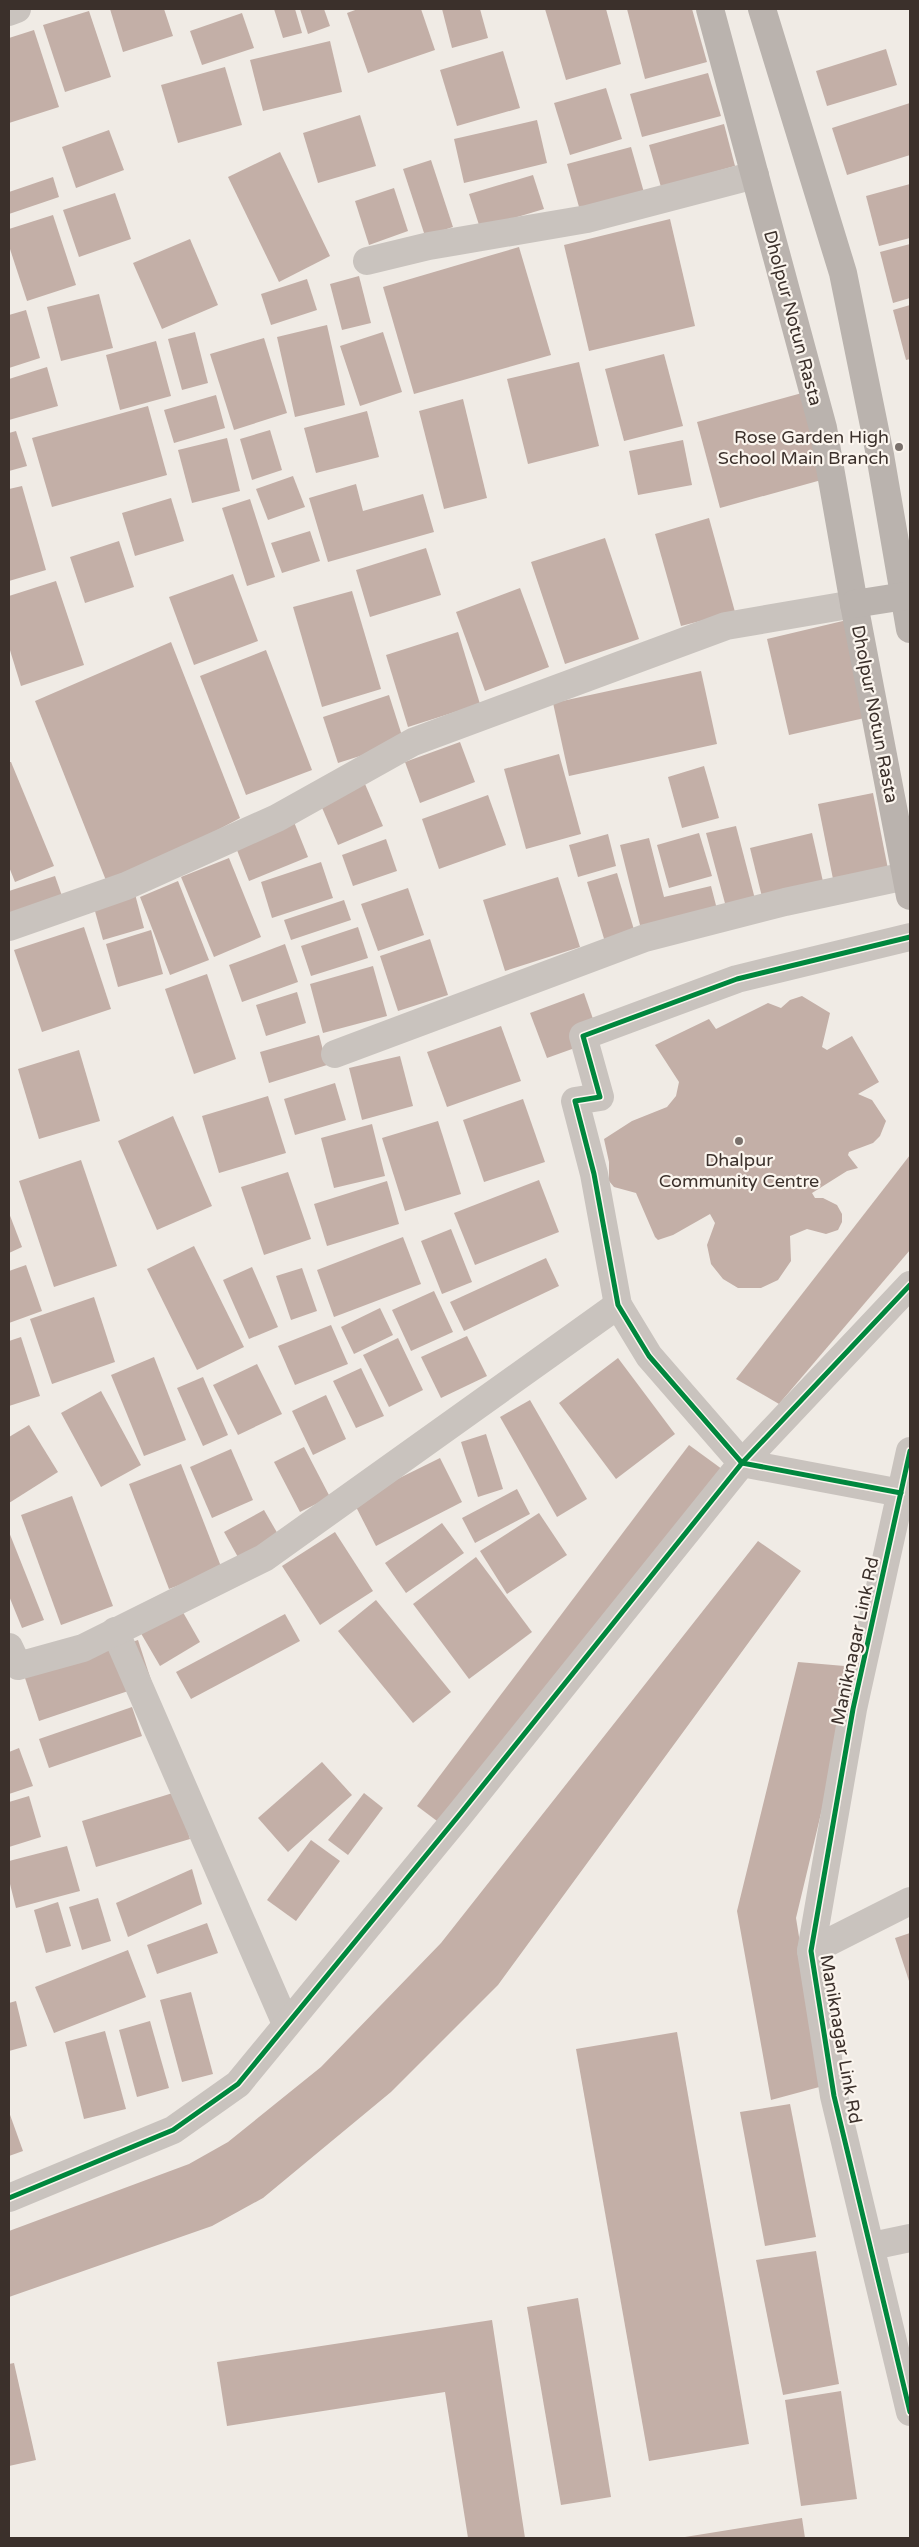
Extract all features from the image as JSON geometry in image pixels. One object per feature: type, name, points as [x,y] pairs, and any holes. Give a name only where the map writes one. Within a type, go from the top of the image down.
[{"type":"main road","name":"Dholpur Notun Rasta","points":[[710,9],[823,428],[854,604],[908,886]]},
{"type":"main road","points":[[762,9],[843,273],[880,455],[910,629]]},
{"type":"main road","points":[[854,604],[905,596]]},
{"type":"street","points":[[9,12],[17,9]]},
{"type":"street","points":[[367,261],[429,246],[587,219],[755,175]]},
{"type":"street","points":[[9,927],[126,886],[277,818],[412,742],[726,626],[854,604]]},
{"type":"street","points":[[335,1054],[645,938],[785,902],[908,886]]},
{"type":"street","points":[[901,1493],[742,1463],[649,1356],[618,1305],[594,1174],[575,1101],[600,1097],[583,1036],[738,979],[910,937]]},
{"type":"street","points":[[9,2198],[173,2130],[238,2084],[460,1814],[742,1463],[910,1285]]},
{"type":"street","points":[[9,1647],[18,1666],[83,1648],[264,1558],[618,1305]]},
{"type":"street","name":"Maniknagar Link Rd","points":[[910,1450],[853,1709],[811,1951],[834,2096],[872,2246],[910,2412]]},
{"type":"street","points":[[116,1631],[286,2024]]},
{"type":"street","points":[[811,1951],[910,1902]]},
{"type":"street","points":[[872,2246],[910,2238]]},
{"type":"building","points":[[110,9],[164,9],[173,36],[123,52]]},
{"type":"building","points":[[274,9],[295,9],[302,33],[283,38]]},
{"type":"building","points":[[300,9],[324,9],[330,26],[308,34]]},
{"type":"building","points":[[358,9],[421,9],[435,50],[368,73],[347,13]]},
{"type":"building","points":[[442,9],[480,9],[488,38],[452,48]]},
{"type":"building","points":[[545,9],[606,9],[621,64],[566,80]]},
{"type":"building","points":[[627,9],[692,9],[707,62],[645,79]]},
{"type":"building","points":[[89,11],[111,77],[65,92],[43,25]]},
{"type":"building","points":[[242,13],[254,48],[202,65],[190,31]]},
{"type":"building","points":[[34,30],[59,107],[9,123],[9,38]]},
{"type":"building","points":[[330,41],[342,92],[263,111],[250,60]]},
{"type":"building","points":[[886,49],[897,85],[827,106],[816,71]]},
{"type":"building","points":[[503,51],[520,108],[457,126],[440,70]]},
{"type":"building","points":[[225,67],[242,125],[178,143],[161,85]]},
{"type":"building","points":[[708,73],[721,116],[642,137],[630,94]]},
{"type":"building","points":[[606,88],[622,139],[570,155],[554,103]]},
{"type":"building","points":[[910,103],[910,155],[847,175],[832,128]]},
{"type":"building","points":[[360,115],[376,166],[318,183],[303,133]]},
{"type":"building","points":[[537,120],[547,163],[464,183],[454,139]]},
{"type":"building","points":[[724,124],[735,166],[661,187],[649,145]]},
{"type":"building","points":[[109,130],[124,170],[76,188],[62,147]]},
{"type":"building","points":[[631,147],[645,196],[581,214],[567,164]]},
{"type":"building","points":[[280,152],[330,256],[279,282],[228,177]]},
{"type":"building","points":[[431,160],[453,227],[425,236],[403,169]]},
{"type":"building","points":[[533,175],[544,209],[480,228],[469,194]]},
{"type":"building","points":[[53,177],[59,197],[9,214],[9,192]]},
{"type":"building","points":[[910,184],[910,238],[879,246],[866,196]]},
{"type":"building","points":[[394,188],[408,231],[369,245],[355,201]]},
{"type":"building","points":[[115,193],[131,239],[79,257],[63,210]]},
{"type":"building","points":[[53,215],[76,285],[27,301],[9,246],[9,229]]},
{"type":"building","points":[[670,219],[695,326],[589,351],[564,245]]},
{"type":"building","points":[[190,239],[218,305],[162,329],[133,263]]},
{"type":"building","points":[[910,244],[910,298],[893,303],[880,252]]},
{"type":"building","points":[[519,247],[551,355],[414,394],[383,287]]},
{"type":"building","points":[[359,276],[371,323],[342,330],[330,284]]},
{"type":"building","points":[[307,279],[317,310],[271,325],[261,294]]},
{"type":"building","points":[[99,294],[113,348],[61,361],[47,307]]},
{"type":"building","points":[[910,305],[910,359],[906,360],[893,310]]},
{"type":"building","points":[[26,310],[40,358],[9,368],[9,315]]},
{"type":"building","points":[[327,325],[345,405],[295,417],[277,337]]},
{"type":"building","points":[[195,332],[208,383],[182,390],[168,339]]},
{"type":"building","points":[[383,332],[402,392],[360,406],[340,346]]},
{"type":"building","points":[[264,338],[287,413],[234,430],[210,354]]},
{"type":"building","points":[[156,341],[171,396],[120,410],[106,355]]},
{"type":"building","points":[[664,354],[683,426],[624,441],[605,369]]},
{"type":"building","points":[[579,362],[599,446],[528,464],[507,379]]},
{"type":"building","points":[[47,367],[58,406],[9,420],[9,379]]},
{"type":"building","points":[[802,393],[825,479],[720,508],[697,422]]},
{"type":"building","points":[[216,395],[225,428],[174,443],[164,410]]},
{"type":"building","points":[[463,399],[487,498],[444,509],[419,411]]},
{"type":"building","points":[[148,406],[167,475],[52,507],[32,438]]},
{"type":"building","points":[[367,411],[379,457],[316,473],[304,428]]},
{"type":"building","points":[[270,430],[282,470],[252,480],[240,439]]},
{"type":"building","points":[[16,431],[27,466],[9,471],[9,433]]},
{"type":"building","points":[[227,438],[240,491],[192,503],[178,450]]},
{"type":"building","points":[[683,440],[692,485],[638,495],[629,451]]},
{"type":"building","points":[[293,476],[305,507],[268,520],[256,489]]},
{"type":"building","points":[[356,484],[363,511],[423,494],[434,532],[328,562],[309,498]]},
{"type":"building","points":[[22,486],[46,570],[9,581],[9,489]]},
{"type":"building","points":[[171,498],[184,541],[135,556],[122,513]]},
{"type":"building","points":[[250,499],[275,577],[247,586],[222,508]]},
{"type":"building","points":[[709,518],[735,612],[681,626],[655,534]]},
{"type":"building","points":[[310,531],[320,561],[282,573],[271,543]]},
{"type":"building","points":[[605,538],[639,639],[565,664],[531,562]]},
{"type":"building","points":[[119,541],[134,587],[85,603],[70,557]]},
{"type":"building","points":[[426,548],[441,595],[370,617],[356,570]]},
{"type":"building","points":[[233,574],[258,641],[194,665],[169,597]]},
{"type":"building","points":[[56,581],[84,665],[21,686],[9,647],[9,596]]},
{"type":"building","points":[[520,588],[549,667],[485,691],[456,612]]},
{"type":"building","points":[[352,591],[381,689],[322,707],[293,607]]},
{"type":"building","points":[[847,620],[869,717],[789,735],[767,639]]},
{"type":"building","points":[[458,632],[480,704],[408,727],[386,655]]},
{"type":"building","points":[[171,642],[240,818],[109,888],[35,701]]},
{"type":"building","points":[[266,650],[312,770],[246,795],[200,676]]},
{"type":"building","points":[[701,671],[717,744],[569,776],[553,703]]},
{"type":"building","points":[[389,695],[404,742],[338,763],[323,717]]},
{"type":"building","points":[[460,742],[475,782],[420,803],[405,762]]},
{"type":"building","points":[[559,754],[581,834],[526,849],[504,769]]},
{"type":"building","points":[[9,762],[11,762],[54,866],[15,882],[9,867]]},
{"type":"building","points":[[704,766],[719,818],[682,828],[668,777]]},
{"type":"building","points":[[365,784],[383,826],[338,845],[320,803]]},
{"type":"building","points":[[873,793],[888,869],[833,879],[818,804]]},
{"type":"building","points":[[488,795],[506,845],[439,869],[422,819]]},
{"type":"building","points":[[294,822],[308,857],[249,881],[235,845]]},
{"type":"building","points":[[736,826],[755,899],[726,907],[706,833]]},
{"type":"building","points":[[699,833],[712,876],[669,888],[657,845]]},
{"type":"building","points":[[812,833],[824,886],[763,901],[750,848]]},
{"type":"building","points":[[608,834],[616,866],[578,877],[569,845]]},
{"type":"building","points":[[649,838],[664,897],[711,886],[718,913],[642,933],[620,845]]},
{"type":"building","points":[[386,839],[397,871],[353,886],[342,855]]},
{"type":"building","points":[[229,858],[261,937],[214,957],[181,877]]},
{"type":"building","points":[[321,862],[333,898],[272,918],[261,882]]},
{"type":"building","points":[[617,873],[635,933],[605,942],[587,882]]},
{"type":"building","points":[[55,876],[62,896],[9,914],[9,891]]},
{"type":"building","points":[[558,877],[580,947],[505,971],[483,900]]},
{"type":"building","points":[[178,881],[209,960],[170,975],[140,897]]},
{"type":"building","points":[[408,888],[424,935],[378,951],[361,904]]},
{"type":"building","points":[[135,894],[144,928],[103,940],[93,904]]},
{"type":"building","points":[[344,900],[351,920],[291,940],[284,920]]},
{"type":"building","points":[[84,927],[111,1009],[42,1032],[14,950]]},
{"type":"building","points":[[358,927],[368,958],[311,976],[301,946]]},
{"type":"building","points":[[151,930],[163,974],[118,987],[106,944]]},
{"type":"building","points":[[430,939],[448,995],[398,1011],[380,956]]},
{"type":"building","points":[[285,944],[298,982],[242,1002],[229,965]]},
{"type":"building","points":[[373,966],[387,1016],[323,1033],[310,984]]},
{"type":"building","points":[[207,974],[236,1059],[194,1074],[165,989]]},
{"type":"building","points":[[297,992],[306,1023],[266,1036],[256,1005]]},
{"type":"building","points":[[584,993],[600,1039],[547,1058],[530,1013]]},
{"type":"building","name":"Dhalpur Community Centre","points":[[802,996],[830,1013],[822,1047],[827,1050],[852,1036],[879,1082],[858,1094],[872,1100],[886,1121],[880,1136],[873,1143],[849,1152],[848,1155],[858,1168],[847,1171],[812,1193],[815,1198],[823,1198],[837,1205],[842,1214],[842,1222],[838,1230],[826,1234],[807,1229],[790,1236],[791,1261],[778,1280],[761,1288],[738,1288],[723,1279],[711,1264],[707,1245],[715,1223],[710,1214],[673,1235],[658,1240],[636,1193],[614,1187],[609,1181],[609,1162],[604,1139],[632,1121],[667,1107],[676,1096],[679,1082],[655,1045],[709,1019],[716,1029],[768,1003],[781,1008],[790,1000]]},
{"type":"building","points":[[501,1026],[521,1081],[447,1107],[427,1052]]},
{"type":"building","points":[[319,1035],[327,1065],[269,1083],[260,1052]]},
{"type":"building","points":[[79,1050],[100,1121],[39,1139],[18,1069]]},
{"type":"building","points":[[400,1056],[413,1106],[362,1120],[349,1068]]},
{"type":"building","points":[[335,1083],[346,1120],[295,1135],[284,1099]]},
{"type":"building","points":[[268,1096],[286,1153],[219,1173],[202,1116]]},
{"type":"building","points":[[523,1099],[545,1162],[484,1182],[463,1120]]},
{"type":"building","points":[[173,1116],[212,1206],[157,1230],[118,1141]]},
{"type":"building","points":[[438,1121],[461,1194],[405,1211],[382,1138]]},
{"type":"building","points":[[372,1124],[385,1176],[334,1188],[321,1138]]},
{"type":"building","points":[[910,1155],[910,1250],[779,1404],[736,1379]]},
{"type":"building","points":[[81,1160],[117,1266],[54,1287],[19,1181]]},
{"type":"building","points":[[288,1172],[311,1239],[264,1255],[241,1187]]},
{"type":"building","points":[[539,1180],[559,1232],[475,1265],[454,1213]]},
{"type":"building","points":[[387,1181],[399,1224],[327,1246],[314,1204]]},
{"type":"building","points":[[9,1213],[22,1247],[9,1253]]},
{"type":"building","points":[[451,1229],[472,1282],[442,1294],[421,1241]]},
{"type":"building","points":[[403,1237],[421,1284],[334,1317],[317,1270]]},
{"type":"building","points":[[194,1246],[244,1347],[197,1370],[147,1269]]},
{"type":"building","points":[[546,1258],[559,1286],[464,1331],[450,1302]]},
{"type":"building","points":[[26,1265],[42,1311],[9,1323],[9,1271]]},
{"type":"building","points":[[252,1267],[278,1327],[249,1339],[223,1280]]},
{"type":"building","points":[[302,1268],[317,1311],[291,1320],[276,1276]]},
{"type":"building","points":[[434,1291],[453,1332],[411,1351],[392,1310]]},
{"type":"building","points":[[94,1297],[115,1362],[52,1384],[30,1319]]},
{"type":"building","points":[[380,1308],[393,1335],[354,1354],[341,1327]]},
{"type":"building","points":[[331,1325],[348,1364],[295,1385],[278,1346]]},
{"type":"building","points":[[467,1336],[487,1376],[441,1398],[421,1357]]},
{"type":"building","points":[[21,1337],[40,1396],[9,1406],[9,1341]]},
{"type":"building","points":[[398,1338],[423,1390],[389,1407],[363,1355]]},
{"type":"building","points":[[154,1357],[186,1440],[144,1456],[111,1375]]},
{"type":"building","points":[[618,1358],[675,1434],[616,1479],[559,1403]]},
{"type":"building","points":[[257,1364],[282,1414],[238,1435],[213,1385]]},
{"type":"building","points":[[361,1368],[384,1416],[356,1428],[333,1381]]},
{"type":"building","points":[[203,1377],[228,1435],[203,1446],[177,1388]]},
{"type":"building","points":[[101,1391],[141,1465],[101,1487],[61,1413]]},
{"type":"building","points":[[326,1395],[346,1439],[313,1455],[292,1411]]},
{"type":"building","points":[[530,1400],[587,1499],[557,1517],[500,1417]]},
{"type":"building","points":[[29,1425],[58,1472],[9,1503],[9,1437]]},
{"type":"building","points":[[486,1434],[503,1489],[478,1497],[461,1442]]},
{"type":"building","points":[[689,1445],[726,1472],[453,1833],[417,1806]]},
{"type":"building","points":[[304,1447],[330,1497],[300,1512],[274,1462]]},
{"type":"building","points":[[231,1449],[253,1500],[212,1518],[190,1467]]},
{"type":"building","points":[[440,1458],[462,1502],[376,1546],[353,1501]]},
{"type":"building","points":[[181,1464],[222,1569],[169,1589],[129,1484]]},
{"type":"building","points":[[517,1489],[530,1514],[475,1543],[462,1518]]},
{"type":"building","points":[[72,1496],[113,1606],[61,1625],[21,1515]]},
{"type":"building","points":[[264,1510],[279,1536],[239,1559],[224,1532]]},
{"type":"building","points":[[539,1513],[567,1555],[507,1594],[480,1551]]},
{"type":"building","points":[[442,1523],[464,1553],[406,1593],[385,1563]]},
{"type":"building","points":[[9,1532],[44,1620],[22,1628],[9,1596]]},
{"type":"building","points":[[335,1532],[373,1591],[320,1625],[282,1566]]},
{"type":"building","points":[[758,1541],[801,1571],[498,1985],[391,2092],[263,2198],[212,2226],[9,2297],[9,2231],[189,2164],[228,2142],[321,2067],[441,1943]]},
{"type":"building","points":[[476,1557],[532,1632],[469,1679],[413,1604]]},
{"type":"building","points":[[376,1600],[451,1692],[413,1723],[338,1631]]},
{"type":"building","points":[[180,1607],[200,1642],[160,1666],[139,1630]]},
{"type":"building","points":[[285,1614],[300,1641],[191,1699],[176,1672]]},
{"type":"building","points":[[138,1640],[152,1683],[39,1721],[25,1678]]},
{"type":"building","points":[[798,1662],[856,1667],[796,1918],[823,2086],[771,2100],[737,1911]]},
{"type":"building","points":[[132,1707],[142,1736],[49,1768],[39,1739]]},
{"type":"building","points":[[19,1748],[33,1786],[9,1794],[9,1752]]},
{"type":"building","points":[[322,1762],[352,1795],[288,1852],[258,1818]]},
{"type":"building","points":[[176,1792],[190,1839],[96,1867],[82,1821]]},
{"type":"building","points":[[364,1793],[383,1808],[348,1855],[328,1840]]},
{"type":"building","points":[[29,1796],[41,1837],[9,1847],[9,1802]]},
{"type":"building","points":[[311,1840],[340,1861],[296,1921],[267,1900]]},
{"type":"building","points":[[67,1846],[80,1891],[16,1908],[9,1880],[9,1861]]},
{"type":"building","points":[[192,1869],[202,1904],[128,1937],[116,1903]]},
{"type":"building","points":[[98,1898],[111,1941],[82,1950],[69,1907]]},
{"type":"building","points":[[58,1902],[71,1946],[46,1953],[34,1910]]},
{"type":"building","points":[[207,1923],[218,1953],[157,1974],[147,1945]]},
{"type":"building","points":[[910,1933],[910,1984],[895,1938]]},
{"type":"building","points":[[128,1950],[146,1997],[54,2033],[35,1987]]},
{"type":"building","points":[[191,1992],[213,2074],[182,2082],[160,2000]]},
{"type":"building","points":[[16,2001],[27,2046],[9,2051],[9,2003]]},
{"type":"building","points":[[150,2021],[169,2088],[137,2097],[119,2030]]},
{"type":"building","points":[[105,2031],[126,2109],[84,2119],[65,2042]]},
{"type":"building","points":[[677,2032],[749,2444],[649,2461],[576,2049]]},
{"type":"building","points":[[790,2104],[816,2237],[765,2246],[740,2112]]},
{"type":"building","points":[[9,2112],[23,2151],[9,2156]]},
{"type":"building","points":[[816,2251],[839,2384],[783,2395],[756,2260]]},
{"type":"building","points":[[578,2298],[611,2497],[561,2505],[527,2307]]},
{"type":"building","points":[[492,2320],[525,2538],[468,2538],[445,2392],[227,2426],[217,2362]]},
{"type":"building","points":[[14,2363],[36,2460],[9,2466],[9,2364]]},
{"type":"building","points":[[841,2391],[857,2499],[801,2506],[785,2400]]},
{"type":"building","points":[[802,2518],[805,2538],[685,2538],[685,2537]]},
{"type":"cycle path","points":[[901,1493],[742,1463],[649,1356],[618,1305],[594,1174],[575,1101],[600,1097],[583,1036],[737,979],[910,937]]},
{"type":"cycle path","points":[[9,2198],[173,2130],[238,2084],[460,1814],[742,1463],[910,1285]]},
{"type":"cycle path","points":[[910,1451],[853,1709],[811,1951],[834,2096],[910,2412]]},
{"type":"place","name":"Rose Garden High School Main Branch","points":[[899,447]]},
{"type":"place","name":"Dhalpur Community Centre","points":[[739,1141]]}]
